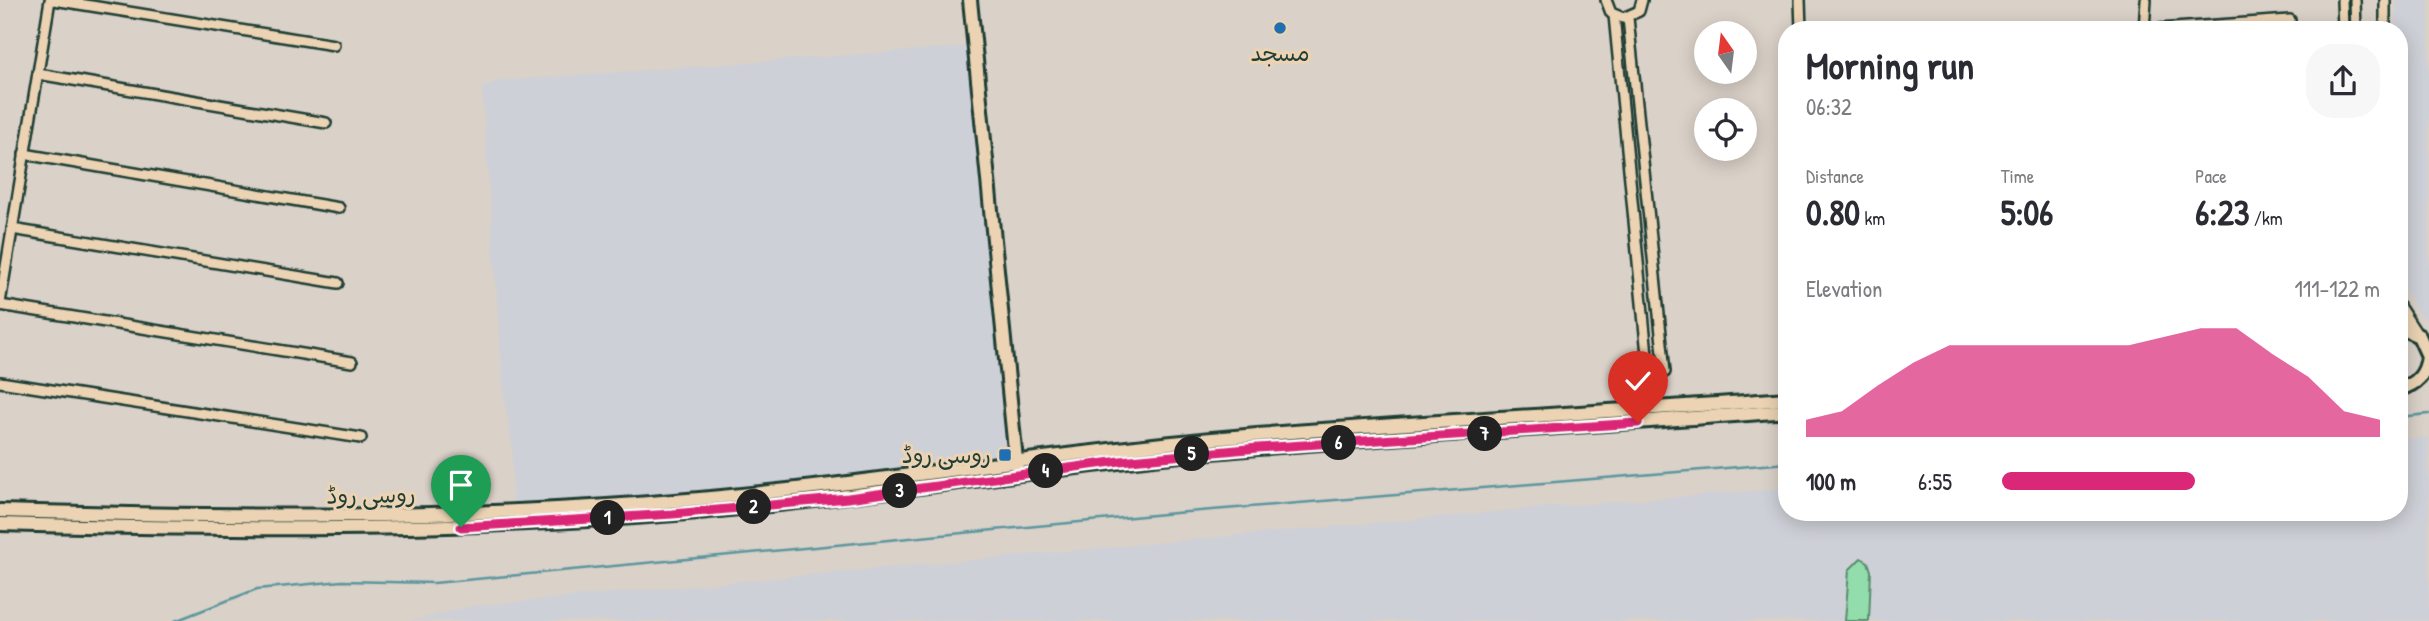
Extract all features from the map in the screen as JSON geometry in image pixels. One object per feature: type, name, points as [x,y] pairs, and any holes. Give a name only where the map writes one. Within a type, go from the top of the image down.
[{"type":"main road","points":[[970,0],[1017,469]]},
{"type":"main road","points":[[2408,386],[2425,376],[2428,356],[2422,337]]},
{"type":"main road","name":"روسی روڈ","points":[[0,511],[296,517],[513,512],[1017,469],[1258,435],[1778,400]]},
{"type":"main road","points":[[0,524],[296,529],[461,527],[673,514],[808,502],[1017,469],[1258,448],[1778,412]]},
{"type":"street","points":[[334,45],[52,0],[37,74],[0,304],[352,362]]},
{"type":"street","points":[[1606,0],[1614,15],[1649,375]]},
{"type":"street","points":[[1614,15],[1628,18],[1639,11],[1642,0]]},
{"type":"street","points":[[1800,0],[1801,21]]},
{"type":"street","points":[[2145,21],[2146,0]]},
{"type":"street","points":[[2342,0],[2343,21]]},
{"type":"street","points":[[2355,0],[2356,21]]},
{"type":"street","points":[[2385,0],[2385,21]]},
{"type":"street","points":[[1628,18],[1665,372]]},
{"type":"street","points":[[2275,21],[2290,20]]},
{"type":"street","points":[[37,74],[326,123]]},
{"type":"street","points":[[24,154],[339,208]]},
{"type":"street","points":[[12,229],[338,283]]},
{"type":"street","points":[[2408,318],[2422,337]]},
{"type":"street","points":[[0,382],[361,438]]},
{"type":"shaded area","points":[[2396,0],[2429,0],[2429,322],[2418,313],[2408,295],[2408,21],[2397,21]]},
{"type":"shaded area","points":[[974,46],[1016,463],[513,512],[512,444],[504,398],[482,88],[496,81]]},
{"type":"shaded area","points":[[2429,437],[2429,621],[411,621],[472,606],[1514,510],[1778,489],[1778,521],[2408,521],[2408,438]]},
{"type":"green space","points":[[1861,558],[1868,562],[1871,571],[1869,621],[1845,621],[1849,570]]},
{"type":"waterway","points":[[2408,416],[2429,414]]},
{"type":"waterway","points":[[175,621],[257,589],[342,581],[434,583],[1175,513],[1778,464]]},
{"type":"place","name":"مسجد","points":[[1280,28]]},
{"type":"place","name":"روسی روڈ","points":[[1005,455]]},
{"type":"route","points":[[461,527],[673,514],[848,498],[1120,461],[1258,448],[1638,423]]}]
